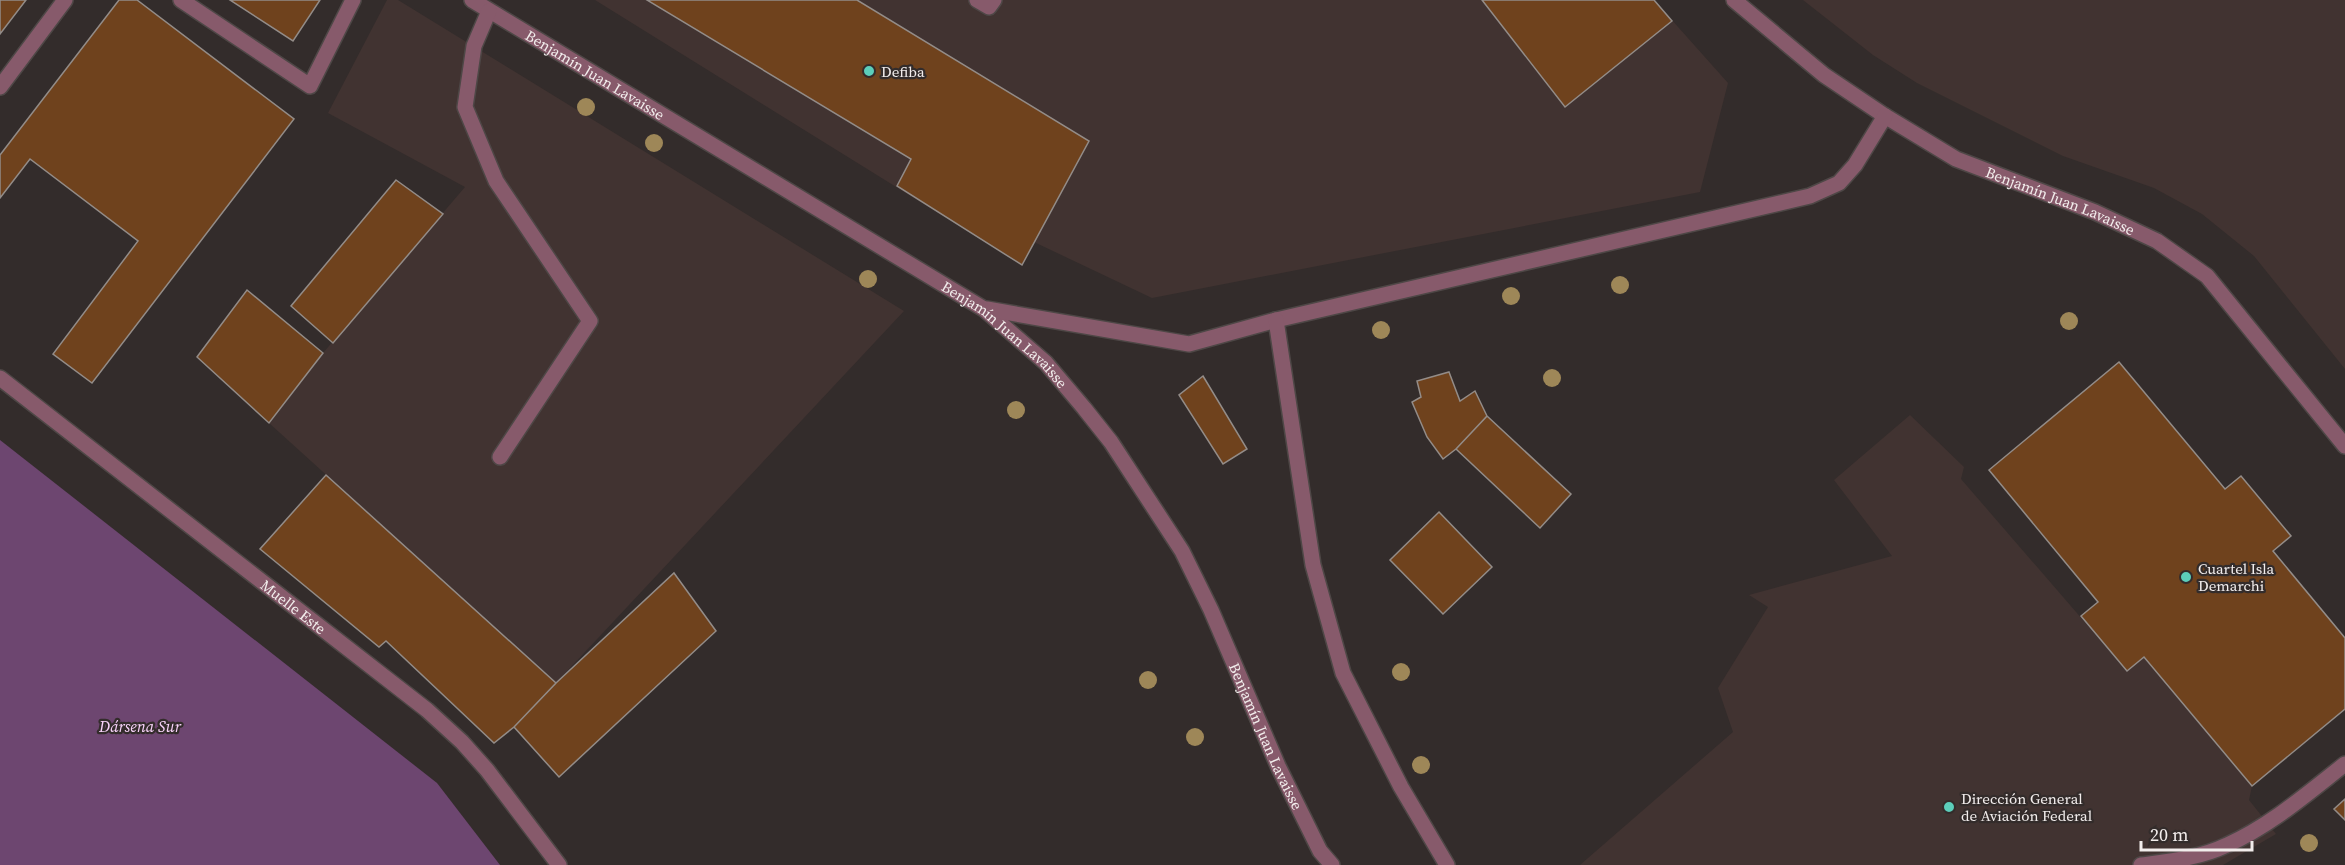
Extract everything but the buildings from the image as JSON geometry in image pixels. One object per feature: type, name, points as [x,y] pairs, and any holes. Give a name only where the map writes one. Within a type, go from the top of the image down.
[{"type":"street","points":[[0,87],[65,0]]},
{"type":"street","points":[[181,0],[310,86],[353,0]]},
{"type":"street","name":"Benjamín Juan Lavaisse","points":[[472,0],[984,309],[1046,363],[1111,442],[1182,551],[1211,610],[1278,766],[1320,851],[1332,865]]},
{"type":"street","points":[[977,0],[989,7],[994,0]]},
{"type":"street","name":"Benjamín Juan Lavaisse","points":[[1734,0],[1824,75],[1885,116],[1956,159],[2095,212],[2157,241],[2207,276],[2345,446]]},
{"type":"street","points":[[489,11],[474,46],[465,107],[496,181],[590,321],[500,457]]},
{"type":"street","points":[[984,309],[1189,344],[1276,320],[1810,196],[1839,183],[1855,165],[1885,116]]},
{"type":"street","points":[[1276,320],[1313,565],[1343,673],[1401,787],[1447,865]]},
{"type":"street","name":"Muelle Este","points":[[0,378],[427,711],[462,742],[487,770],[559,865]]},
{"type":"street","points":[[2141,865],[2183,859],[2226,846],[2267,823],[2345,764]]},
{"type":"shaded area","points":[[387,0],[398,0],[904,311],[556,683],[269,423],[323,353],[465,187],[328,113]]},
{"type":"shaded area","name":"Defiba","points":[[595,0],[1654,0],[1728,83],[1700,192],[1152,298],[1034,242],[1022,265]]},
{"type":"shaded area","points":[[1803,0],[2345,0],[2345,369],[2254,256],[2202,214],[2154,188],[2063,156],[1917,83],[1873,55]]},
{"type":"shaded area","points":[[1910,415],[1964,467],[1961,479],[2127,671],[2144,657],[2252,786],[2249,800],[2276,834],[2223,865],[1580,865],[1733,732],[1718,688],[1768,607],[1749,595],[1892,556],[1834,480]]},
{"type":"water","name":"Dársena Sur","points":[[0,440],[437,783],[500,865],[0,865]]},
{"type":"place","name":"Defiba","points":[[869,71]]},
{"type":"place","name":"Cuartel Isla Demarchi","points":[[2186,577]]},
{"type":"place","name":"Dirección General de Aviación Federal","points":[[1949,807]]}]
